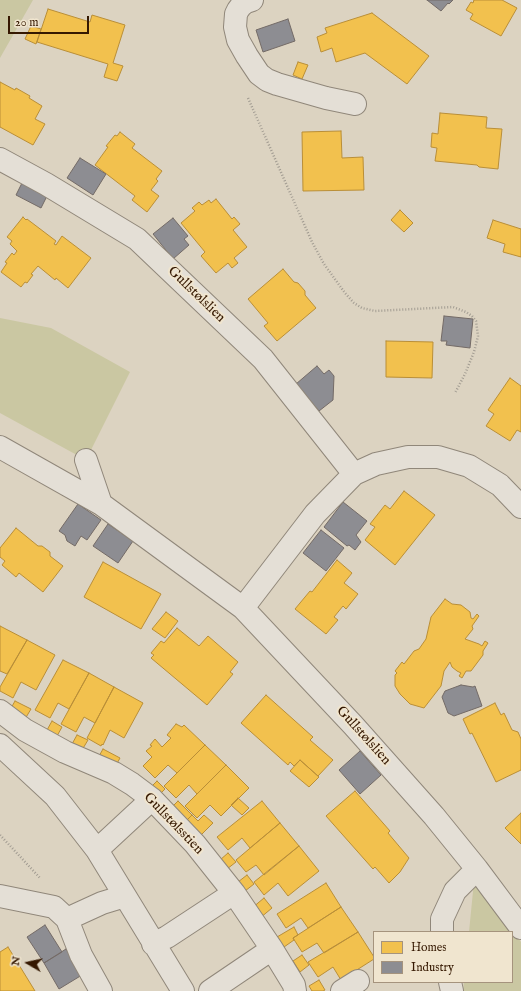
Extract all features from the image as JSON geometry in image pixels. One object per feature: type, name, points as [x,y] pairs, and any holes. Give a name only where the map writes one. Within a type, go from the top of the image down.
[{"type":"street","points":[[252,0],[241,6],[236,14],[235,26],[238,40],[259,74],[276,84],[326,98],[355,104]]},
{"type":"street","name":"Gullstølslien","points":[[0,159],[46,184],[137,239],[263,359],[354,474]]},
{"type":"street","name":"Gullstølslien","points":[[0,447],[101,504],[243,608],[353,725],[434,816],[477,869]]},
{"type":"street","points":[[243,608],[315,514],[354,474],[376,464],[408,457],[438,457],[469,466],[500,484],[521,507]]},
{"type":"street","points":[[86,460],[101,504]]},
{"type":"street","name":"Gullstølsstien","points":[[0,711],[25,730],[65,752],[114,773],[152,799],[195,844],[234,893],[272,949],[294,985],[296,991]]},
{"type":"street","points":[[0,745],[55,796],[97,850],[183,991]]},
{"type":"street","points":[[97,850],[152,799]]},
{"type":"street","points":[[442,931],[442,919],[455,891],[477,869],[521,928]]},
{"type":"street","points":[[153,944],[167,937],[234,893]]},
{"type":"street","points":[[0,896],[54,907],[67,919],[81,954],[101,991]]},
{"type":"street","points":[[67,919],[125,896]]},
{"type":"street","points":[[210,991],[272,949]]},
{"type":"path","points":[[248,92],[249,99],[315,247],[324,264],[345,294],[354,303],[362,308],[375,311],[453,307],[466,312],[476,321],[478,336],[474,352],[465,374],[454,393]]},
{"type":"path","points":[[0,835],[40,879]]},
{"type":"shaded area","points":[[0,0],[33,0],[0,58]]},
{"type":"shaded area","points":[[0,318],[51,328],[130,372],[86,460],[0,413]]},
{"type":"shaded area","points":[[475,871],[521,942],[521,991],[463,991],[464,983],[513,983],[513,931],[469,931]]},
{"type":"building: Homes","points":[[474,0],[502,0],[517,8],[501,36],[470,19],[473,14],[466,10]]},
{"type":"building: Homes","points":[[48,9],[90,22],[92,15],[125,25],[113,63],[123,66],[117,81],[104,77],[108,64],[37,42]]},
{"type":"building: Homes","points":[[372,13],[429,56],[407,84],[365,53],[336,62],[332,48],[321,52],[317,37],[327,33],[325,28]]},
{"type":"building: Homes","points":[[31,26],[41,29],[36,44],[25,39]]},
{"type":"building: Homes","points":[[298,62],[308,65],[302,79],[293,75]]},
{"type":"building: Homes","points":[[0,82],[15,90],[16,88],[30,96],[29,98],[42,106],[35,119],[45,124],[33,145],[0,127]]},
{"type":"building: Homes","points":[[440,113],[487,117],[486,128],[502,129],[498,169],[479,167],[477,165],[435,161],[437,148],[431,147],[432,133],[438,134]]},
{"type":"building: Homes","points":[[341,131],[342,158],[363,157],[364,190],[303,191],[302,132]]},
{"type":"building: Homes","points":[[120,132],[135,144],[132,148],[162,171],[156,179],[158,181],[151,190],[159,196],[147,212],[132,200],[135,196],[95,165],[108,147],[106,146],[115,135],[117,136]]},
{"type":"building: Homes","points":[[216,199],[232,219],[234,217],[240,224],[233,230],[247,247],[234,258],[238,263],[232,268],[228,263],[216,273],[201,256],[205,252],[181,223],[195,211],[192,208],[199,202],[202,205],[209,200],[211,203]]},
{"type":"building: Homes","points":[[400,210],[413,223],[404,232],[391,220]]},
{"type":"building: Homes","points":[[23,217],[56,241],[54,244],[56,245],[62,236],[91,258],[68,288],[56,278],[55,280],[38,266],[31,274],[33,275],[27,283],[25,282],[21,287],[1,272],[7,263],[5,262],[12,253],[14,255],[17,251],[10,244],[12,241],[7,237]]},
{"type":"building: Homes","points":[[493,220],[521,229],[521,257],[503,252],[505,244],[487,238]]},
{"type":"building: Homes","points":[[283,269],[294,282],[298,283],[305,291],[305,295],[316,308],[277,341],[264,326],[268,323],[248,299]]},
{"type":"building: Homes","points":[[386,341],[433,342],[432,378],[386,377]]},
{"type":"building: Homes","points":[[510,378],[521,386],[521,432],[517,430],[510,441],[486,426],[494,414],[488,410]]},
{"type":"building: Homes","points":[[404,491],[435,515],[395,565],[365,540],[375,527],[370,524],[385,505],[390,509]]},
{"type":"building: Homes","points":[[16,528],[38,546],[42,546],[50,552],[50,556],[63,566],[43,592],[19,573],[16,577],[2,565],[5,561],[0,557],[0,548]]},
{"type":"building: Homes","points":[[337,560],[352,573],[344,583],[358,594],[346,609],[343,606],[334,617],[338,620],[326,634],[295,609],[310,591],[312,592]]},
{"type":"building: Homes","points":[[103,562],[161,594],[141,629],[84,597]]},
{"type":"building: Homes","points":[[445,599],[452,604],[461,605],[470,612],[471,618],[473,619],[477,614],[479,616],[472,626],[473,629],[465,639],[482,646],[485,641],[488,643],[483,651],[483,655],[471,671],[466,671],[462,678],[459,676],[461,673],[452,667],[450,662],[444,671],[441,686],[424,708],[410,704],[400,694],[395,686],[395,675],[397,673],[395,671],[402,662],[404,664],[414,651],[419,649],[426,639],[431,617]]},
{"type":"building: Homes","points":[[166,612],[178,621],[165,638],[152,629]]},
{"type":"building: Homes","points":[[0,626],[27,640],[7,674],[0,671]]},
{"type":"building: Homes","points":[[177,628],[199,646],[208,636],[238,662],[230,672],[233,674],[207,705],[151,658],[154,655],[151,653],[161,641],[164,643]]},
{"type":"building: Homes","points":[[27,640],[55,655],[36,690],[21,682],[13,698],[0,691],[0,687]]},
{"type":"building: Homes","points":[[63,660],[89,673],[69,709],[58,703],[50,718],[35,710]]},
{"type":"building: Homes","points":[[89,673],[114,687],[95,723],[84,717],[76,732],[61,724]]},
{"type":"building: Homes","points":[[114,687],[143,703],[124,738],[110,730],[103,745],[102,744],[101,746],[87,738]]},
{"type":"building: Homes","points":[[266,695],[313,737],[310,740],[333,760],[318,776],[300,760],[294,766],[290,762],[288,765],[241,723]]},
{"type":"building: Homes","points":[[15,701],[31,709],[25,719],[10,710]]},
{"type":"building: Homes","points":[[495,703],[501,715],[504,713],[512,730],[518,732],[521,739],[521,770],[496,782],[472,733],[470,734],[463,719]]},
{"type":"building: Homes","points":[[52,721],[62,727],[57,736],[47,730]]},
{"type":"building: Homes","points":[[176,724],[182,727],[184,725],[205,745],[177,773],[168,765],[155,778],[143,766],[152,757],[146,751],[152,746],[150,745],[155,739],[162,747],[171,738],[167,735]]},
{"type":"building: Homes","points":[[77,735],[88,740],[82,750],[72,744]]},
{"type":"building: Homes","points":[[205,745],[226,765],[197,794],[189,785],[176,798],[164,786]]},
{"type":"building: Homes","points":[[103,749],[120,758],[115,767],[98,758]]},
{"type":"building: Homes","points":[[300,760],[319,777],[309,787],[290,771]]},
{"type":"building: Homes","points":[[226,765],[249,788],[221,816],[210,805],[197,818],[185,806]]},
{"type":"building: Homes","points":[[157,781],[165,789],[157,797],[149,789]]},
{"type":"building: Homes","points":[[355,791],[390,831],[388,833],[409,858],[400,872],[389,883],[375,867],[373,869],[326,816]]},
{"type":"building: Homes","points":[[238,798],[249,808],[242,815],[231,805]]},
{"type":"building: Homes","points":[[178,801],[192,815],[184,823],[170,809]]},
{"type":"building: Homes","points":[[262,801],[280,823],[250,848],[242,838],[228,850],[217,837]]},
{"type":"building: Homes","points":[[521,813],[521,844],[505,828]]},
{"type":"building: Homes","points":[[192,815],[198,821],[204,815],[213,823],[199,837],[184,823]]},
{"type":"building: Homes","points":[[280,823],[299,846],[264,875],[256,865],[246,872],[236,860]]},
{"type":"building: Homes","points":[[299,846],[319,871],[288,896],[278,883],[264,895],[254,882]]},
{"type":"building: Homes","points":[[228,853],[236,862],[227,869],[220,860]]},
{"type":"building: Homes","points":[[247,875],[254,884],[245,891],[238,882]]},
{"type":"building: Homes","points":[[326,883],[341,907],[308,928],[301,918],[286,928],[277,914]]},
{"type":"building: Homes","points":[[264,898],[272,908],[260,918],[252,908]]},
{"type":"building: Homes","points":[[341,907],[358,932],[324,953],[317,943],[302,952],[293,938]]},
{"type":"building: Homes","points":[[294,927],[298,935],[284,947],[277,937]]},
{"type":"building: Homes","points":[[358,932],[373,955],[373,960],[341,980],[333,967],[318,977],[308,962]]},
{"type":"building: Homes","points":[[8,947],[35,991],[0,991],[0,952]]},
{"type":"building: Homes","points":[[302,955],[309,965],[300,972],[293,961]]},
{"type":"building: Homes","points":[[319,980],[325,990],[312,991],[309,986]]},
{"type":"building: Industry","points":[[427,0],[453,0],[441,11]]},
{"type":"building: Industry","points":[[288,19],[295,41],[263,52],[256,30]]},
{"type":"building: Industry","points":[[80,158],[106,174],[93,195],[67,178]]},
{"type":"building: Industry","points":[[23,181],[48,194],[41,208],[16,195]]},
{"type":"building: Industry","points":[[173,218],[188,236],[184,239],[189,245],[173,259],[153,234]]},
{"type":"building: Industry","points":[[444,316],[473,319],[470,348],[446,345],[447,341],[441,341]]},
{"type":"building: Industry","points":[[317,366],[324,374],[329,370],[334,376],[333,400],[319,411],[296,384]]},
{"type":"building: Industry","points":[[343,502],[367,521],[356,535],[361,542],[355,550],[349,545],[347,546],[324,527]]},
{"type":"building: Industry","points":[[78,504],[101,520],[87,540],[81,536],[75,546],[67,541],[65,535],[59,531]]},
{"type":"building: Industry","points":[[108,524],[133,541],[118,563],[93,546]]},
{"type":"building: Industry","points":[[321,530],[344,548],[326,571],[303,553]]},
{"type":"building: Industry","points":[[461,685],[475,686],[482,706],[454,716],[448,713],[442,697],[445,691]]},
{"type":"building: Industry","points":[[360,751],[381,775],[360,794],[339,770]]},
{"type":"building: Industry","points":[[45,925],[62,952],[44,963],[27,937]]},
{"type":"building: Industry","points":[[66,949],[82,975],[59,989],[44,963]]}]
